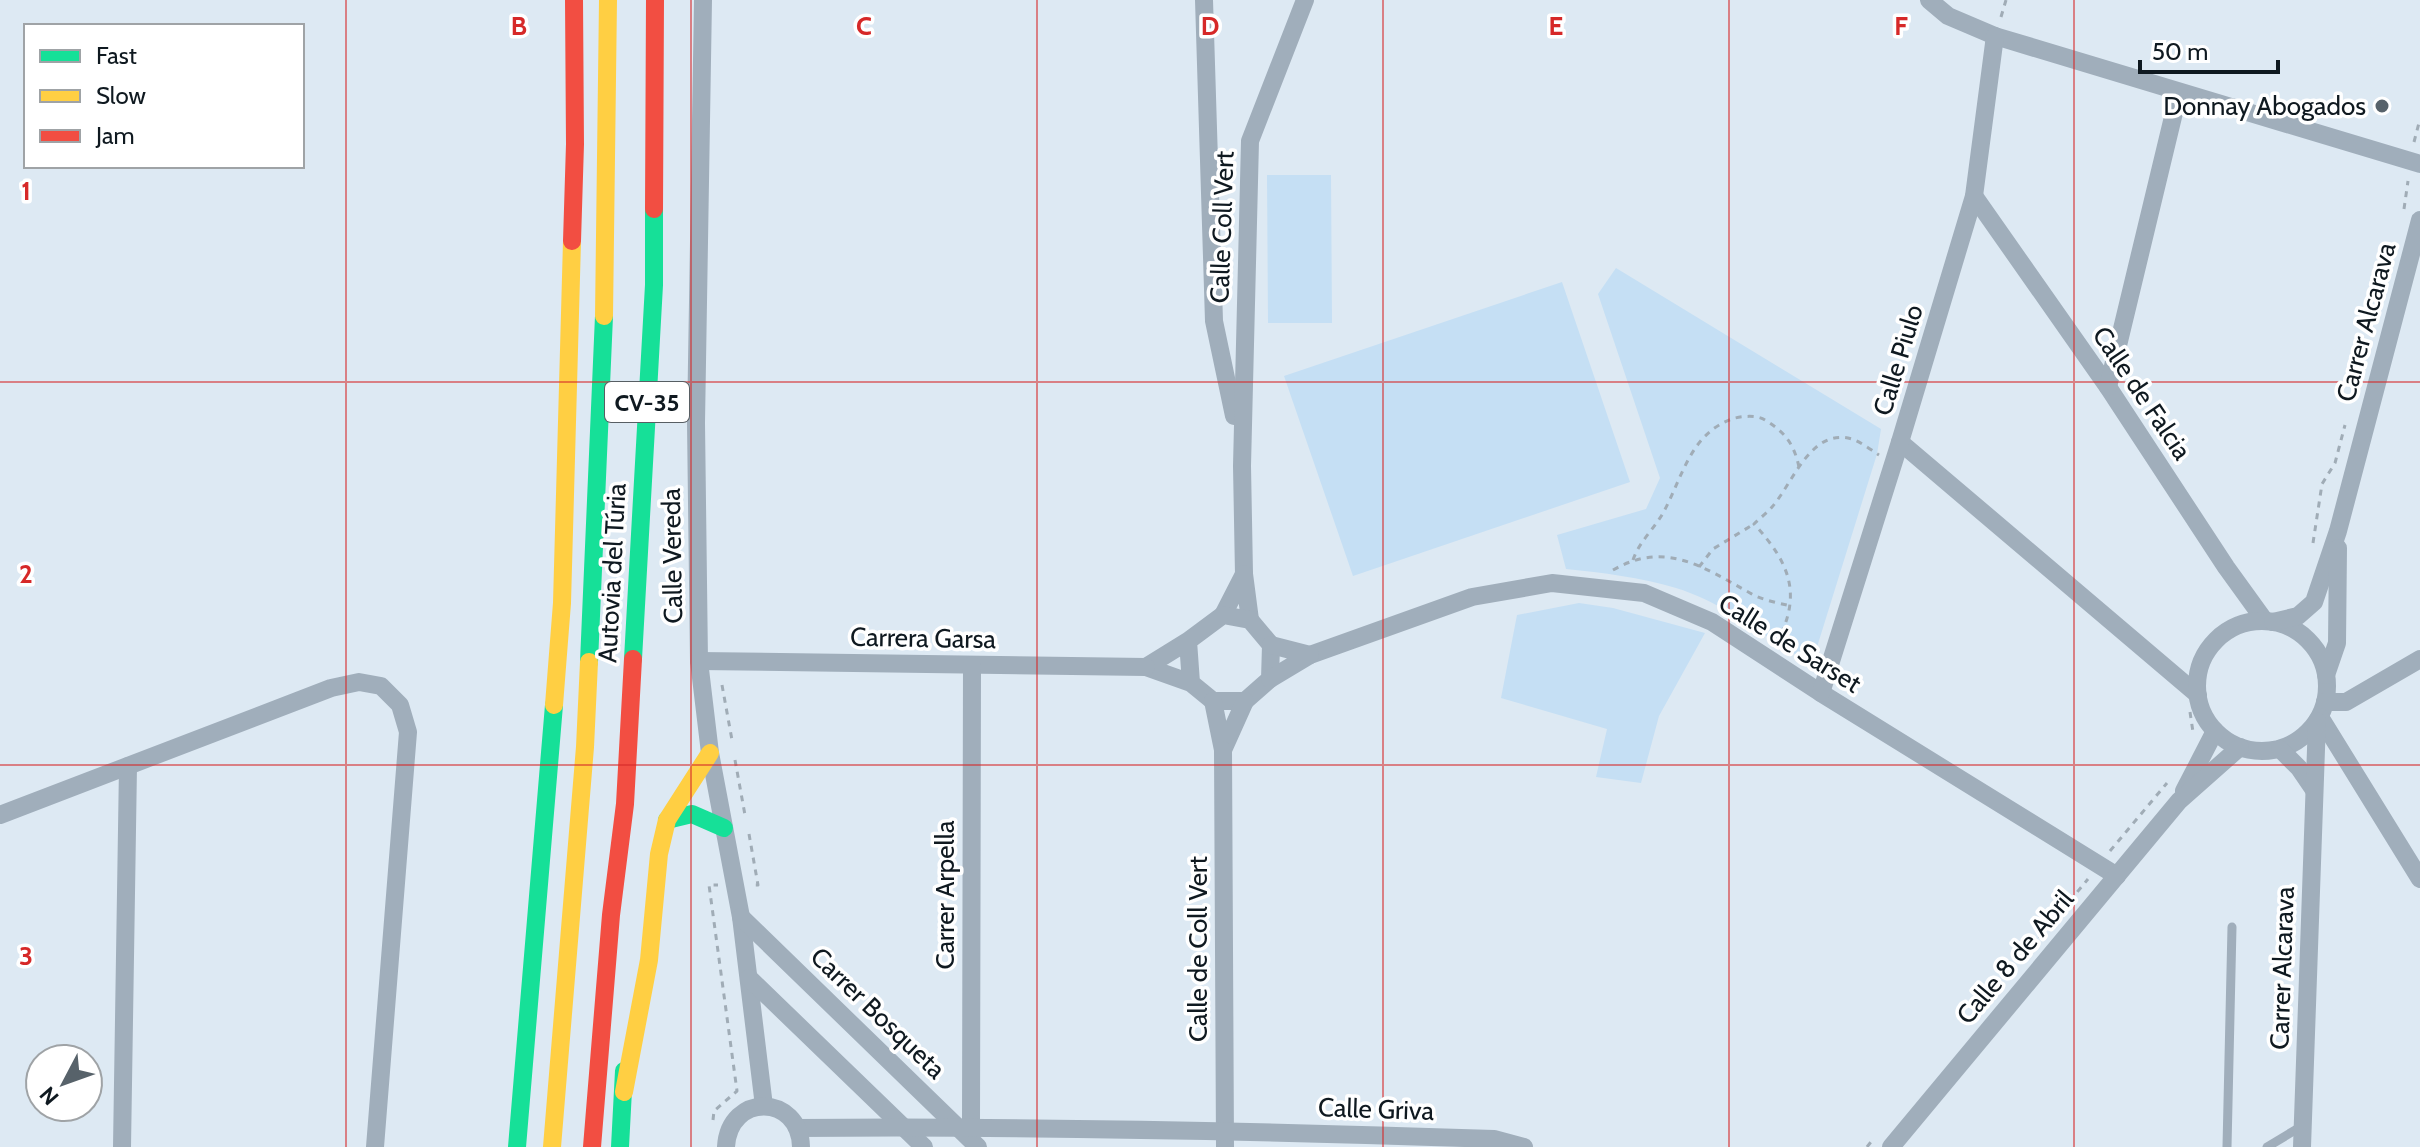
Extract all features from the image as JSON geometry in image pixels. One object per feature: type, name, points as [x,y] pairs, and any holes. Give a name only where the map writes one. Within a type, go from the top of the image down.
[{"type":"main road","points":[[517,1147],[562,603],[575,144],[574,0]]},
{"type":"main road","name":"Autovia del Túria","points":[[552,1147],[586,732],[606,281],[608,0]]},
{"type":"main road","name":"Autovia del Túria","points":[[592,1147],[611,915],[625,804],[654,285],[655,0]]},
{"type":"main road","points":[[624,1092],[649,960],[659,854],[667,820],[710,753]]},
{"type":"main road","points":[[625,804],[634,882]]},
{"type":"main road","points":[[667,820],[692,814],[724,828]]},
{"type":"main road","points":[[620,1147],[625,993]]},
{"type":"street","name":"Calle Vereda","points":[[703,0],[696,423],[699,661],[710,753],[741,917],[764,1106]]},
{"type":"street","name":"Calle Coll Vert","points":[[1204,0],[1214,321],[1242,466]]},
{"type":"street","name":"Calle Coll Vert","points":[[1250,620],[1244,574],[1242,466],[1250,141],[1305,0]]},
{"type":"street","points":[[1929,0],[1948,16],[1995,36],[2414,162]]},
{"type":"street","name":"Calle Piulo","points":[[1821,693],[1974,196],[1995,36]]},
{"type":"street","points":[[2108,387],[2179,92]]},
{"type":"street","name":"Calle de Falcia","points":[[1974,196],[2108,387],[2226,567],[2269,622]]},
{"type":"street","name":"Carrer Alcarava","points":[[2269,622],[2298,616],[2314,602],[2338,531],[2416,221]]},
{"type":"street","points":[[1900,442],[2191,689],[2215,731],[2240,747],[2260,751],[2280,749],[2307,733],[2321,713],[2326,675],[2320,656],[2308,640],[2292,629],[2269,622],[2237,626],[2220,637],[2206,653],[2191,689]]},
{"type":"street","name":"Carrer Alcarava","points":[[2326,675],[2337,643],[2338,531]]},
{"type":"street","name":"Calle Coll Vert","points":[[1223,615],[1244,574]]},
{"type":"street","name":"Calle de Sarset","points":[[1270,679],[1310,655],[1472,597],[1552,583],[1644,593],[1712,622],[2117,876]]},
{"type":"street","points":[[1146,667],[1223,615],[1250,620],[1271,645],[1310,655]]},
{"type":"street","points":[[1188,641],[1191,683],[1213,701],[1245,701],[1270,679],[1271,645]]},
{"type":"street","points":[[2321,713],[2420,659]]},
{"type":"street","name":"Carrera Garsa","points":[[699,661],[1146,667],[1191,683]]},
{"type":"street","name":"Carrer Arpella","points":[[964,1126],[972,665]]},
{"type":"street","points":[[0,815],[331,688],[359,682],[381,686],[400,705],[408,732],[375,1147]]},
{"type":"street","name":"Calle de Coll Vert","points":[[1213,701],[1223,750],[1225,1138]]},
{"type":"street","name":"Calle de Coll Vert","points":[[1223,750],[1245,701]]},
{"type":"street","points":[[2321,713],[2420,879]]},
{"type":"street","name":"Carrer Alcarava","points":[[2302,1147],[2314,790],[2321,713]]},
{"type":"street","name":"Calle 8 de Abril","points":[[2179,801],[2215,731]]},
{"type":"street","name":"Calle 8 de Abril","points":[[1884,1141],[2179,801],[2240,747]]},
{"type":"street","points":[[2280,749],[2299,768],[2314,790]]},
{"type":"street","points":[[122,1147],[128,766]]},
{"type":"street","name":"Carrer Bosqueta","points":[[741,917],[964,1126],[978,1147]]},
{"type":"street","points":[[749,978],[924,1147]]},
{"type":"street","points":[[726,1147],[727,1134],[740,1114],[764,1106],[784,1112],[797,1128],[801,1147]]},
{"type":"street","name":"Calle Griva","points":[[797,1128],[964,1126],[1225,1138],[1494,1139],[1524,1147]]},
{"type":"lane","points":[[2227,1147],[2232,927]]},
{"type":"lane","points":[[2267,1147],[2303,1125]]},
{"type":"path","points":[[2416,221],[2407,196],[2420,119]]},
{"type":"path","points":[[1633,560],[1662,515],[1701,438],[1719,424],[1740,417],[1760,417],[1784,432],[1795,449],[1799,467]]},
{"type":"path","points":[[2312,551],[2322,484],[2335,463],[2347,418]]},
{"type":"path","points":[[1699,567],[1713,549],[1754,524],[1773,506],[1816,447],[1840,438],[1854,440],[1877,453]]},
{"type":"path","points":[[1754,524],[1774,546],[1788,576],[1791,606],[1777,643]]},
{"type":"path","points":[[1607,574],[1633,560],[1668,555],[1727,579],[1751,594],[1791,606]]},
{"type":"path","points":[[2191,689],[2193,735]]},
{"type":"path","points":[[2039,939],[2168,782]]},
{"type":"path","points":[[1867,1147],[1884,1141]]},
{"type":"shaded area","points":[[1267,175],[1331,175],[1332,323],[1268,323]]},
{"type":"shaded area","points":[[1616,268],[1881,429],[1877,454],[1817,647],[1808,654],[1790,652],[1750,625],[1692,593],[1635,578],[1566,569],[1557,535],[1646,509],[1660,478],[1598,294]]},
{"type":"shaded area","points":[[1562,282],[1630,482],[1353,576],[1284,376]]},
{"type":"shaded area","points":[[1579,603],[1613,608],[1705,633],[1659,716],[1641,783],[1596,777],[1607,729],[1501,698],[1517,615]]},
{"type":"traffic: fast","points":[[633,659],[654,285],[654,209]]},
{"type":"traffic: fast","points":[[589,662],[604,316]]},
{"type":"traffic: fast","points":[[517,1147],[554,705]]},
{"type":"traffic: fast","points":[[667,820],[692,814],[724,828]]},
{"type":"traffic: fast","points":[[620,1147],[624,1071]]},
{"type":"traffic: slow","points":[[604,316],[608,0]]},
{"type":"traffic: slow","points":[[554,705],[562,603],[572,241]]},
{"type":"traffic: slow","points":[[552,1147],[585,747],[589,662]]},
{"type":"traffic: slow","points":[[624,1092],[649,960],[659,854],[667,820],[710,753]]},
{"type":"traffic: jam","points":[[572,241],[574,0]]},
{"type":"traffic: jam","points":[[654,209],[655,0]]},
{"type":"traffic: jam","points":[[592,1147],[611,915],[625,804],[633,659]]},
{"type":"place","name":"Donnay Abogados","points":[[2382,106]]}]
